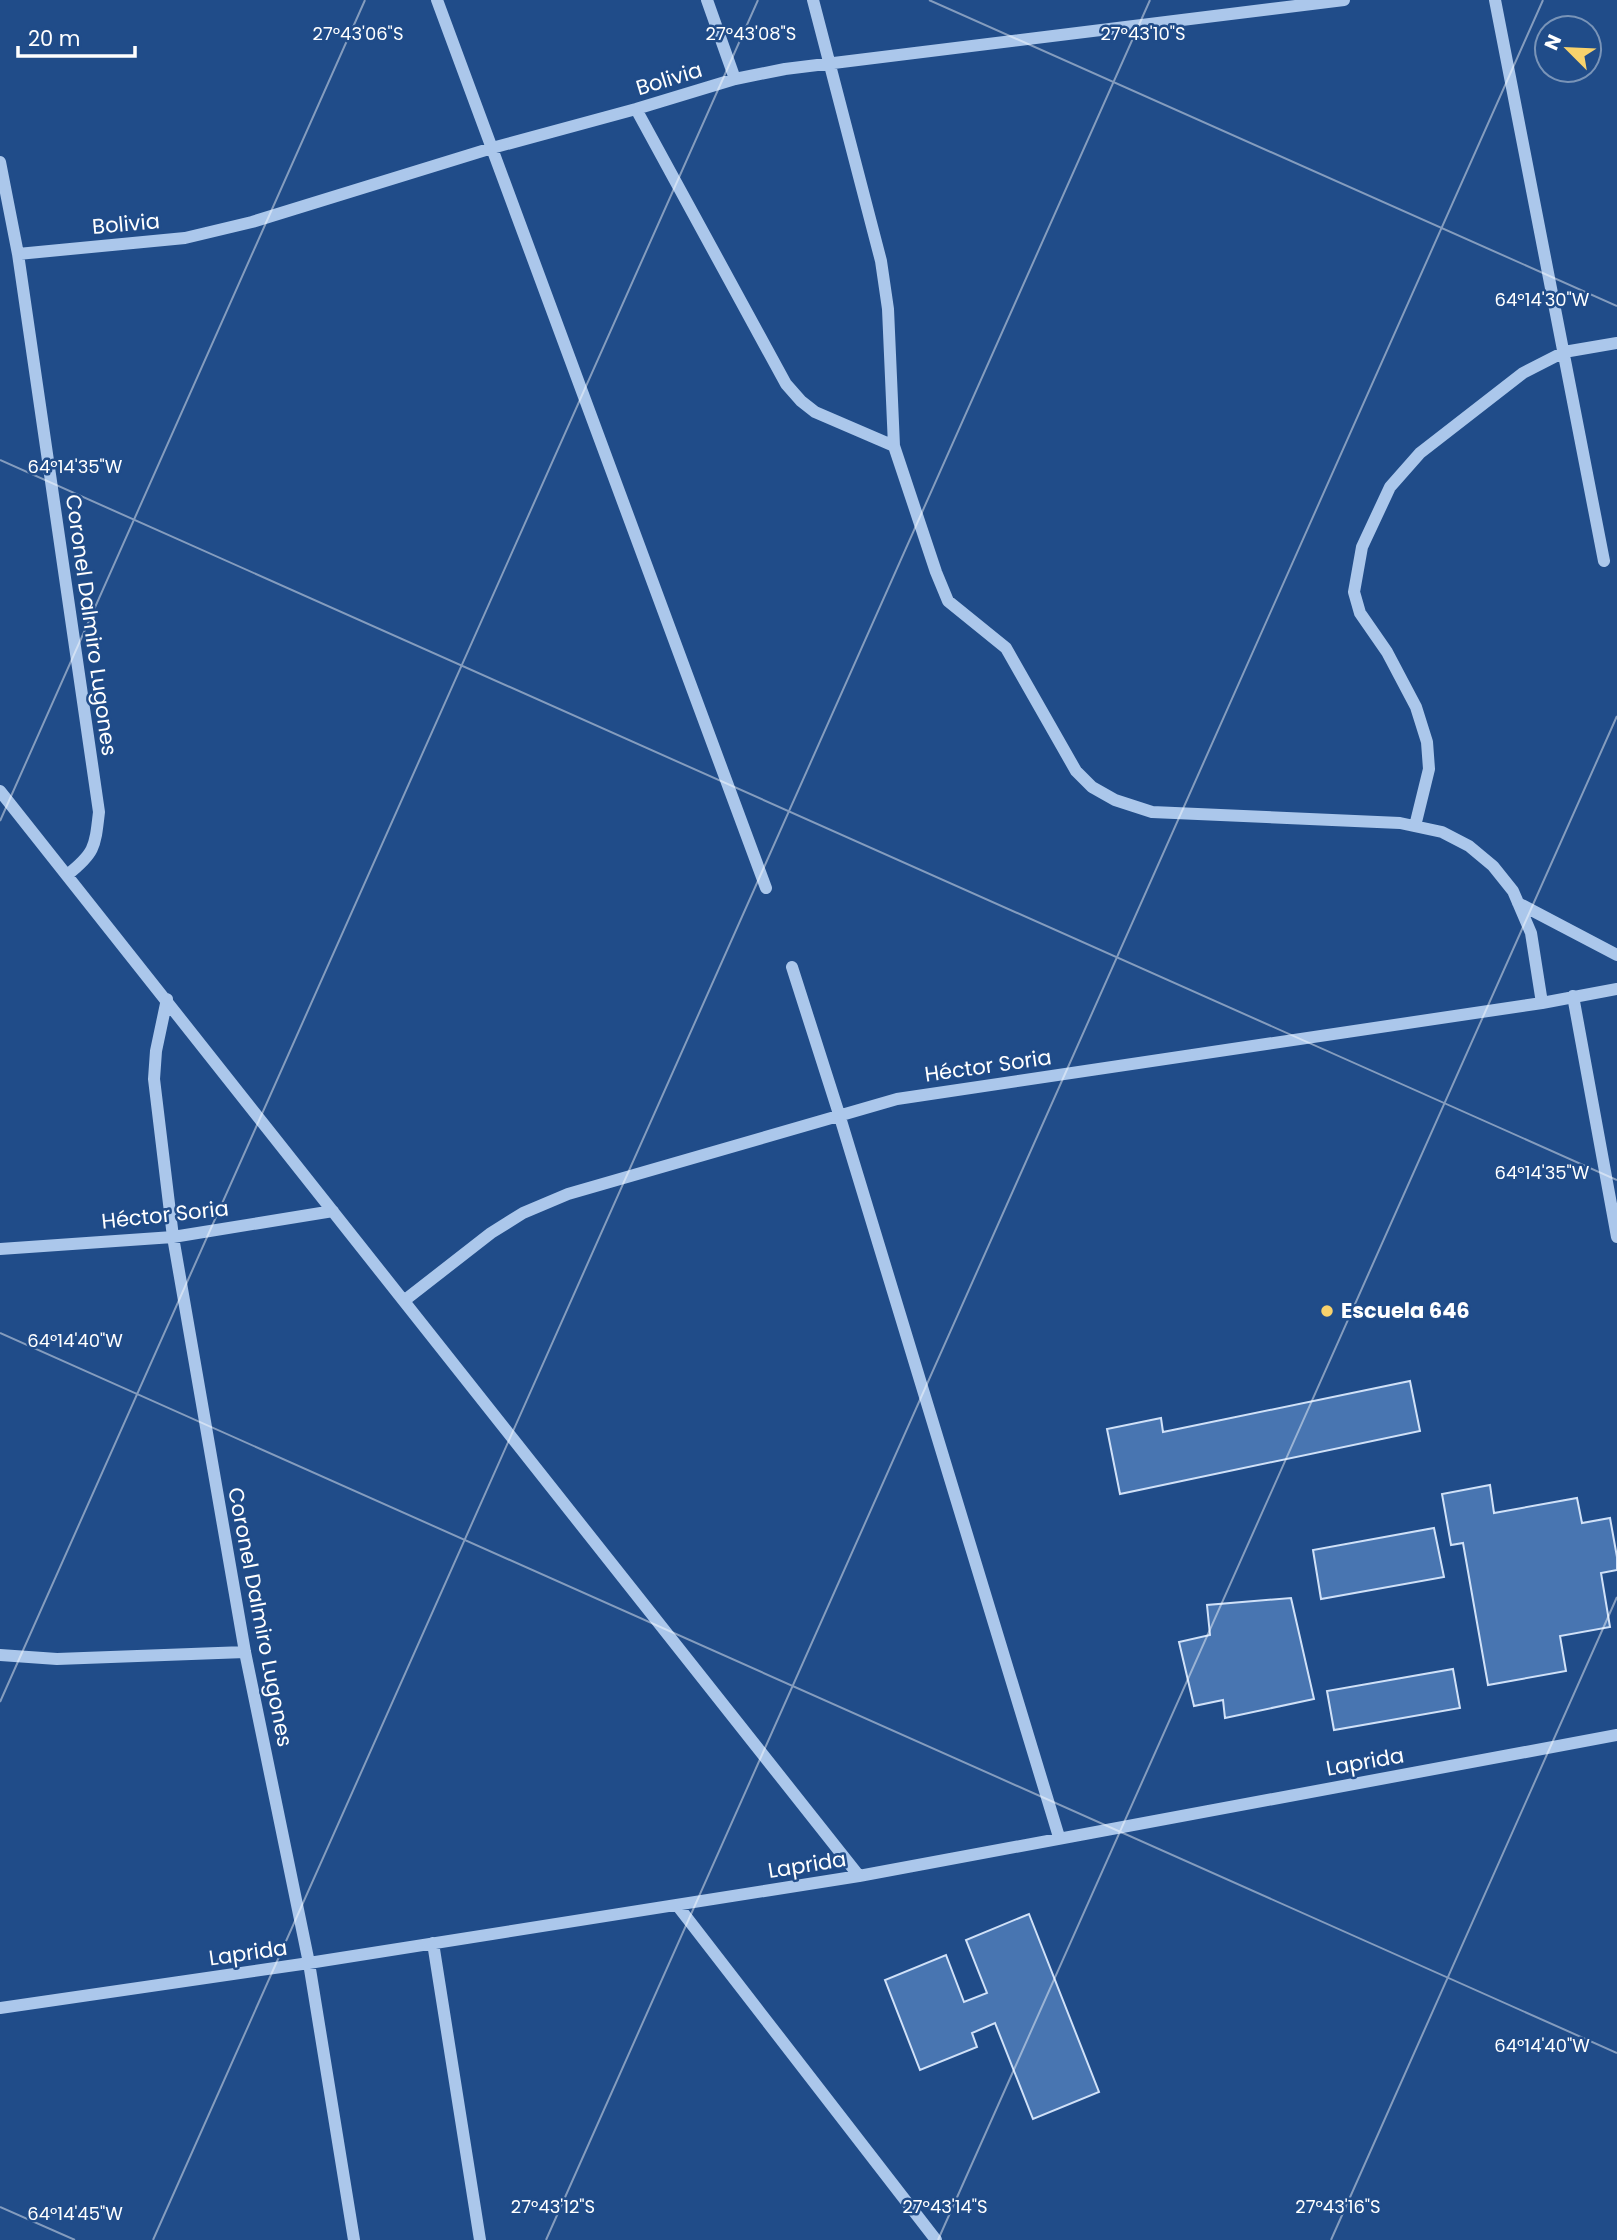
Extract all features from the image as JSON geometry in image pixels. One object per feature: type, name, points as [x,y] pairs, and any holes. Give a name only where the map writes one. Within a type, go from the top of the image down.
[{"type":"street","points":[[437,0],[766,888]]},
{"type":"street","points":[[707,0],[735,79]]},
{"type":"street","points":[[813,0],[881,261],[888,309],[894,446],[948,601],[1006,648],[1076,771],[1092,787],[1115,800],[1152,812],[1400,823],[1442,832],[1469,846],[1493,866],[1513,891],[1531,933],[1542,1003]]},
{"type":"street","name":"Bolivia","points":[[18,254],[185,238],[252,222],[492,148],[735,79],[785,69],[1344,0]]},
{"type":"street","points":[[1495,0],[1604,561]]},
{"type":"street","points":[[636,109],[786,384],[815,412],[894,446]]},
{"type":"street","name":"Coronel Dalmiro Lugones","points":[[0,162],[6,224],[18,254],[99,812],[96,843],[85,860],[67,875]]},
{"type":"street","points":[[1415,826],[1429,769],[1427,742],[1416,707],[1387,652],[1360,613],[1354,592],[1362,547],[1390,487],[1420,453],[1523,373],[1564,352],[1617,343]]},
{"type":"street","points":[[0,791],[859,1876]]},
{"type":"street","points":[[1518,903],[1617,955]]},
{"type":"street","points":[[792,967],[1059,1837]]},
{"type":"street","name":"Héctor Soria","points":[[405,1300],[491,1233],[523,1213],[556,1199],[897,1099],[1542,1003],[1617,989]]},
{"type":"street","points":[[1573,996],[1617,1237]]},
{"type":"street","name":"Coronel Dalmiro Lugones","points":[[167,999],[156,1051],[154,1079],[173,1237],[245,1652],[309,1963],[354,2240]]},
{"type":"street","name":"Héctor Soria","points":[[0,1249],[173,1237],[333,1211]]},
{"type":"street","points":[[0,1655],[79,1659],[245,1652]]},
{"type":"street","name":"Laprida","points":[[0,2008],[433,1944],[859,1876],[1617,1735]]},
{"type":"street","points":[[677,1905],[936,2240]]},
{"type":"street","points":[[433,1944],[480,2240]]},
{"type":"building","points":[[1410,1381],[1420,1431],[1120,1494],[1107,1429],[1161,1418],[1163,1432]]},
{"type":"building","points":[[1490,1485],[1494,1513],[1577,1498],[1582,1523],[1610,1518],[1617,1570],[1601,1573],[1610,1627],[1560,1636],[1566,1671],[1488,1685],[1463,1543],[1451,1545],[1442,1494]]},
{"type":"building","points":[[1434,1528],[1444,1577],[1321,1599],[1313,1550]]},
{"type":"building","points":[[1291,1598],[1314,1699],[1225,1718],[1223,1700],[1194,1706],[1179,1642],[1210,1635],[1207,1605]]},
{"type":"building","points":[[1453,1669],[1460,1708],[1334,1730],[1327,1691]]},
{"type":"building","points":[[1029,1914],[1099,2092],[1033,2119],[995,2023],[972,2033],[977,2047],[920,2070],[885,1980],[946,1955],[964,2002],[987,1993],[966,1940]]},
{"type":"place","name":"Escuela 646","points":[[1327,1311]]}]
